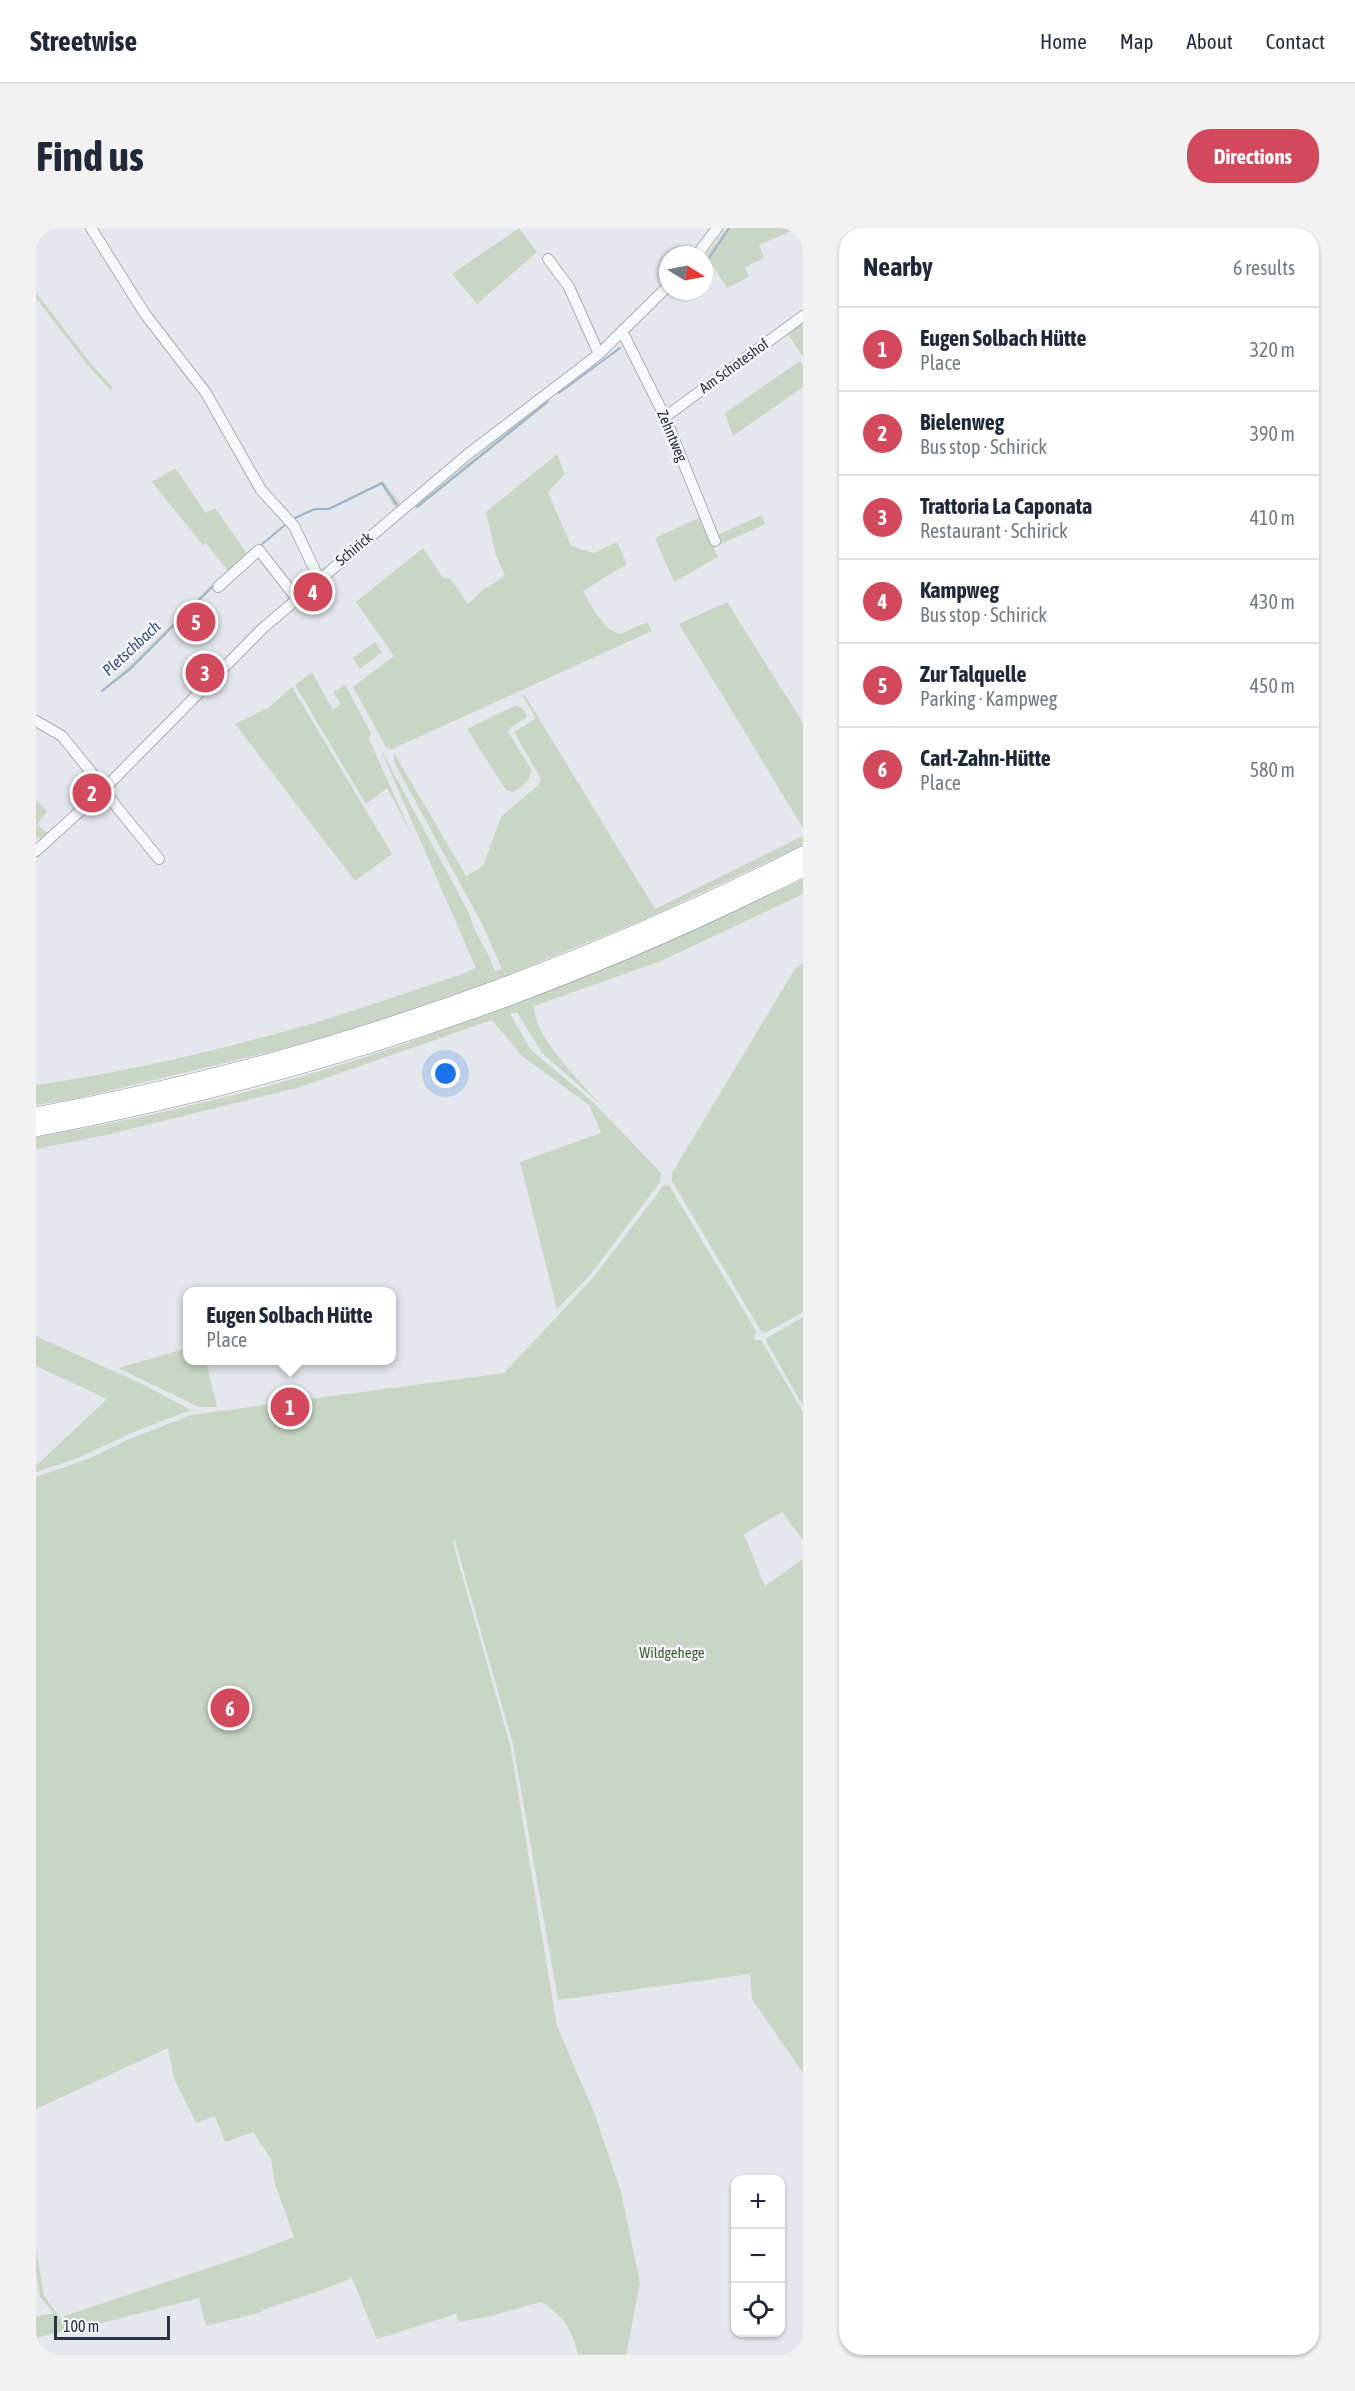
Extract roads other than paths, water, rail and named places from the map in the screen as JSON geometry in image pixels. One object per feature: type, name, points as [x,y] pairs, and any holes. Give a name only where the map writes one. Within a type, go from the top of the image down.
[{"type":"highway","points":[[36,1115],[97,1104],[227,1074],[399,1023],[615,942],[803,854]]},
{"type":"highway","points":[[36,1129],[99,1117],[230,1086],[404,1035],[599,962],[697,920],[803,868]]},
{"type":"street","points":[[91,228],[145,314],[206,393],[261,490],[294,526],[320,579]]},
{"type":"street","points":[[704,246],[717,228]]},
{"type":"street","points":[[548,259],[568,287],[599,354]]},
{"type":"street","name":"Schirick","points":[[36,851],[103,790],[263,628],[468,454],[599,354],[659,295]]},
{"type":"street","name":"Am Schoteshof","points":[[665,417],[803,316]]},
{"type":"street","name":"Zehntweg","points":[[623,333],[665,417],[715,541]]},
{"type":"street","points":[[218,587],[259,550],[297,599]]},
{"type":"street","points":[[36,721],[62,736],[159,859]]},
{"type":"waterway","name":"Pletschbach","points":[[713,252],[729,228]]},
{"type":"waterway","name":"Pletschbach","points":[[559,393],[620,348]]},
{"type":"waterway","name":"Pletschbach","points":[[417,507],[546,403]]},
{"type":"waterway","name":"Pletschbach","points":[[295,518],[315,509],[329,509],[382,483],[397,505]]},
{"type":"waterway","name":"Pletschbach","points":[[261,545],[285,525]]},
{"type":"waterway","name":"Pletschbach","points":[[102,691],[130,669],[215,584]]},
{"type":"place","name":"Kampweg","points":[[313,592]]},
{"type":"place","name":"Zur Talquelle","points":[[196,622]]},
{"type":"place","name":"Trattoria La Caponata","points":[[205,673]]},
{"type":"place","name":"Bielenweg","points":[[92,793]]},
{"type":"place","name":"Eugen Solbach Hütte","points":[[290,1407]]},
{"type":"place","name":"Carl-Zahn-Hütte","points":[[230,1708]]},
{"type":"park label","name":"Wildgehege","points":[[672,1653]]}]
